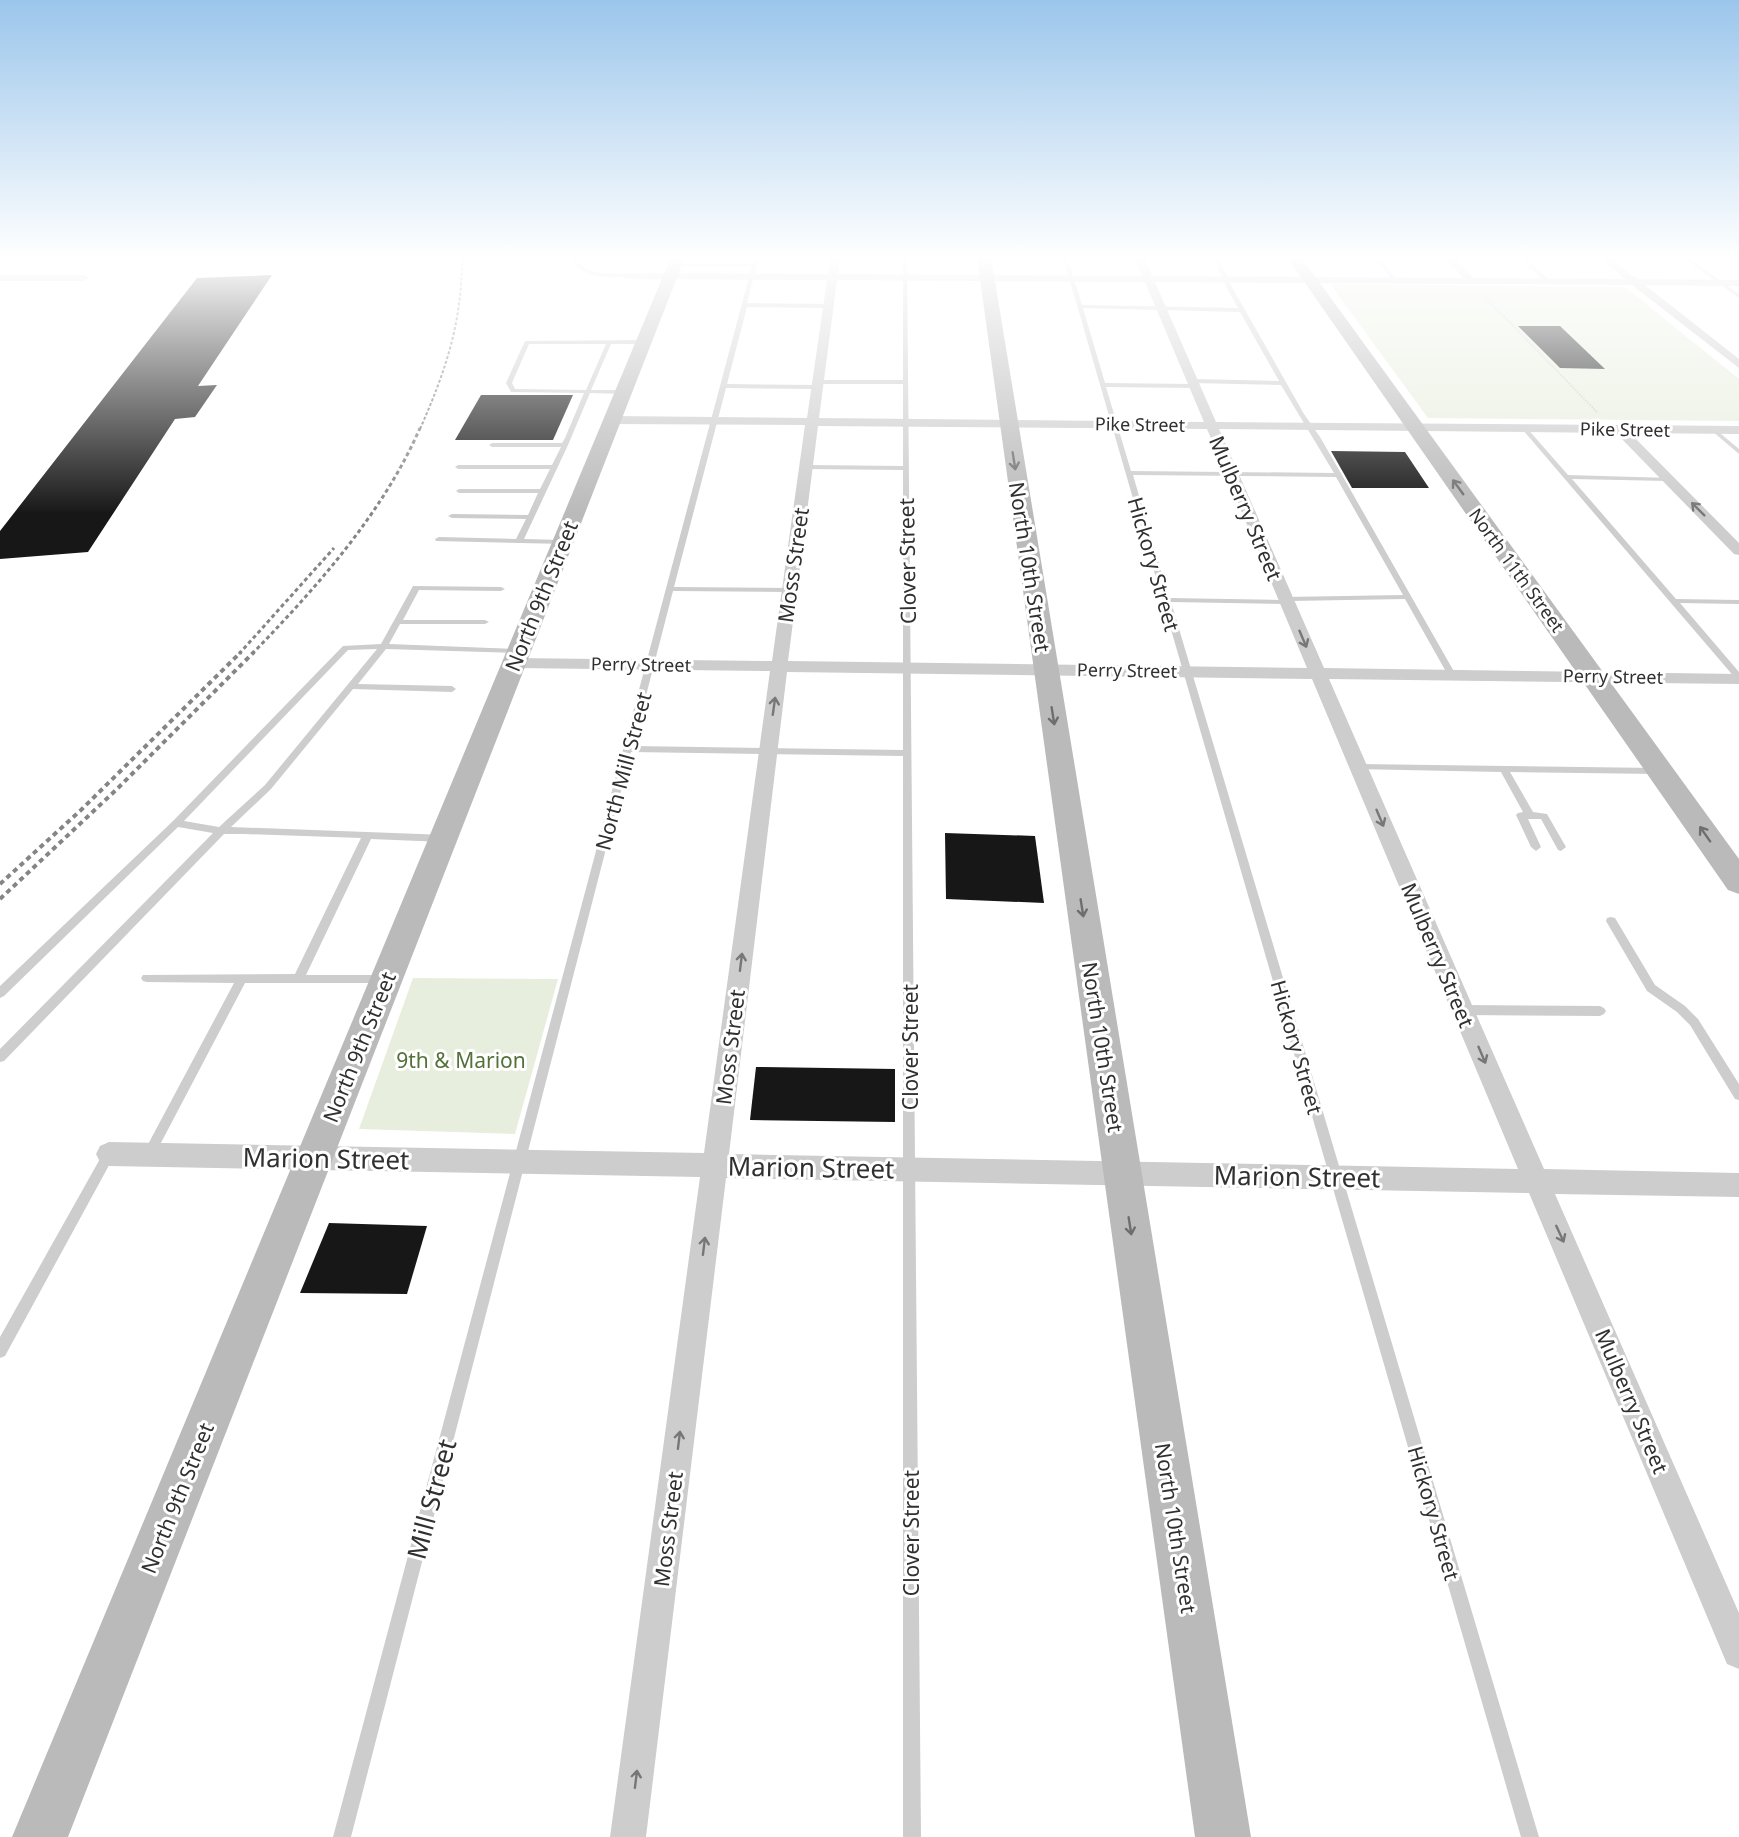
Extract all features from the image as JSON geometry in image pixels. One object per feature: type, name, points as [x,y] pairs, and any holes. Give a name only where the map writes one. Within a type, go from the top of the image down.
[{"type":"street","name":"North 9th Street","points":[[40,1837],[644,343]]},
{"type":"street","name":"Moss Street","points":[[628,1837],[789,590],[824,343]]},
{"type":"street","name":"North 10th Street","points":[[997,343],[1223,1837]]},
{"type":"street","name":"Mulberry Street","points":[[1175,343],[1739,1652]]},
{"type":"street","name":"North 11th Street","points":[[1355,343],[1739,882]]},
{"type":"street","points":[[1711,343],[1739,365]]},
{"type":"street","name":"Pike Street","points":[[618,406],[714,421],[1739,430]]},
{"type":"street","points":[[1619,429],[1739,551]]},
{"type":"street","name":"Perry Street","points":[[517,657],[651,664],[1739,678]]},
{"type":"street","name":"Marion Street","points":[[109,1154],[1535,1181],[1737,1189]]},
{"type":"lane","points":[[527,343],[509,383],[513,391],[587,392],[618,406]]},
{"type":"lane","points":[[519,542],[565,445],[609,343]]},
{"type":"lane","name":"North Mill Street","points":[[520,1161],[734,343]]},
{"type":"lane","name":"Clover Street","points":[[906,343],[912,1837]]},
{"type":"lane","name":"Hickory Street","points":[[1090,343],[1530,1837]]},
{"type":"lane","points":[[1260,343],[1339,475],[1452,675]]},
{"type":"lane","points":[[723,386],[906,382]]},
{"type":"lane","points":[[1102,385],[1283,383]]},
{"type":"lane","points":[[1524,428],[1739,678]]},
{"type":"lane","points":[[1714,430],[1739,452]]},
{"type":"lane","points":[[492,445],[565,445]]},
{"type":"lane","points":[[458,466],[554,467]]},
{"type":"lane","points":[[807,467],[906,468]]},
{"type":"lane","points":[[1128,473],[1339,475]]},
{"type":"lane","points":[[1567,477],[1668,479]]},
{"type":"lane","points":[[459,491],[543,491]]},
{"type":"lane","points":[[453,516],[530,517]]},
{"type":"lane","points":[[439,539],[563,542]]},
{"type":"lane","points":[[0,1057],[221,831],[268,787],[384,646],[416,588],[501,589]]},
{"type":"lane","points":[[670,589],[789,590]]},
{"type":"lane","points":[[1166,600],[1406,597]]},
{"type":"lane","points":[[1673,601],[1739,602]]},
{"type":"lane","points":[[397,622],[485,622]]},
{"type":"lane","points":[[0,993],[176,823],[346,648],[384,646],[517,657]]},
{"type":"lane","points":[[352,686],[452,689]]},
{"type":"lane","points":[[629,749],[908,753]]},
{"type":"lane","points":[[1358,767],[1660,771]]},
{"type":"lane","points":[[1504,769],[1530,815]]},
{"type":"lane","points":[[1536,846],[1521,815],[1544,816],[1561,847]]},
{"type":"lane","points":[[176,823],[221,831],[444,838]]},
{"type":"lane","points":[[298,979],[367,836]]},
{"type":"lane","points":[[1611,921],[1651,988],[1695,1022],[1739,1095]]},
{"type":"lane","points":[[147,978],[387,979]]},
{"type":"lane","points":[[148,1155],[242,979]]},
{"type":"lane","points":[[1462,1010],[1600,1011]]},
{"type":"lane","name":"Marion Street","points":[[0,1351],[109,1154]]},
{"type":"lane","name":"Mill Street","points":[[342,1837],[520,1161]]},
{"type":"path","points":[[1531,343],[1604,418],[1619,429]]},
{"type":"green space","points":[[1373,343],[1694,343],[1739,379],[1739,421],[1428,418]]},
{"type":"green space","name":"9th & Marion","points":[[413,978],[558,979],[515,1134],[359,1129]]},
{"type":"building","points":[[147,343],[227,343],[198,386],[217,385],[195,417],[175,419],[88,552],[0,559],[0,531]]},
{"type":"building","points":[[1535,343],[1578,343],[1605,369],[1560,368]]},
{"type":"building","points":[[481,395],[573,395],[553,440],[455,440]]},
{"type":"building","points":[[1331,451],[1405,452],[1429,488],[1352,488]]},
{"type":"building","points":[[945,833],[1035,836],[1044,903],[946,899]]},
{"type":"building","points":[[756,1067],[895,1069],[895,1122],[750,1120]]},
{"type":"building","points":[[329,1223],[427,1226],[407,1294],[300,1293]]},
{"type":"railway","points":[[420,429],[438,387],[452,343]]},
{"type":"railway","points":[[252,654],[324,575],[368,519],[405,459],[420,428]]},
{"type":"railway","points":[[239,654],[334,548]]},
{"type":"railway","points":[[0,884],[81,810],[239,654]]},
{"type":"railway","points":[[0,899],[116,790],[252,654]]}]
